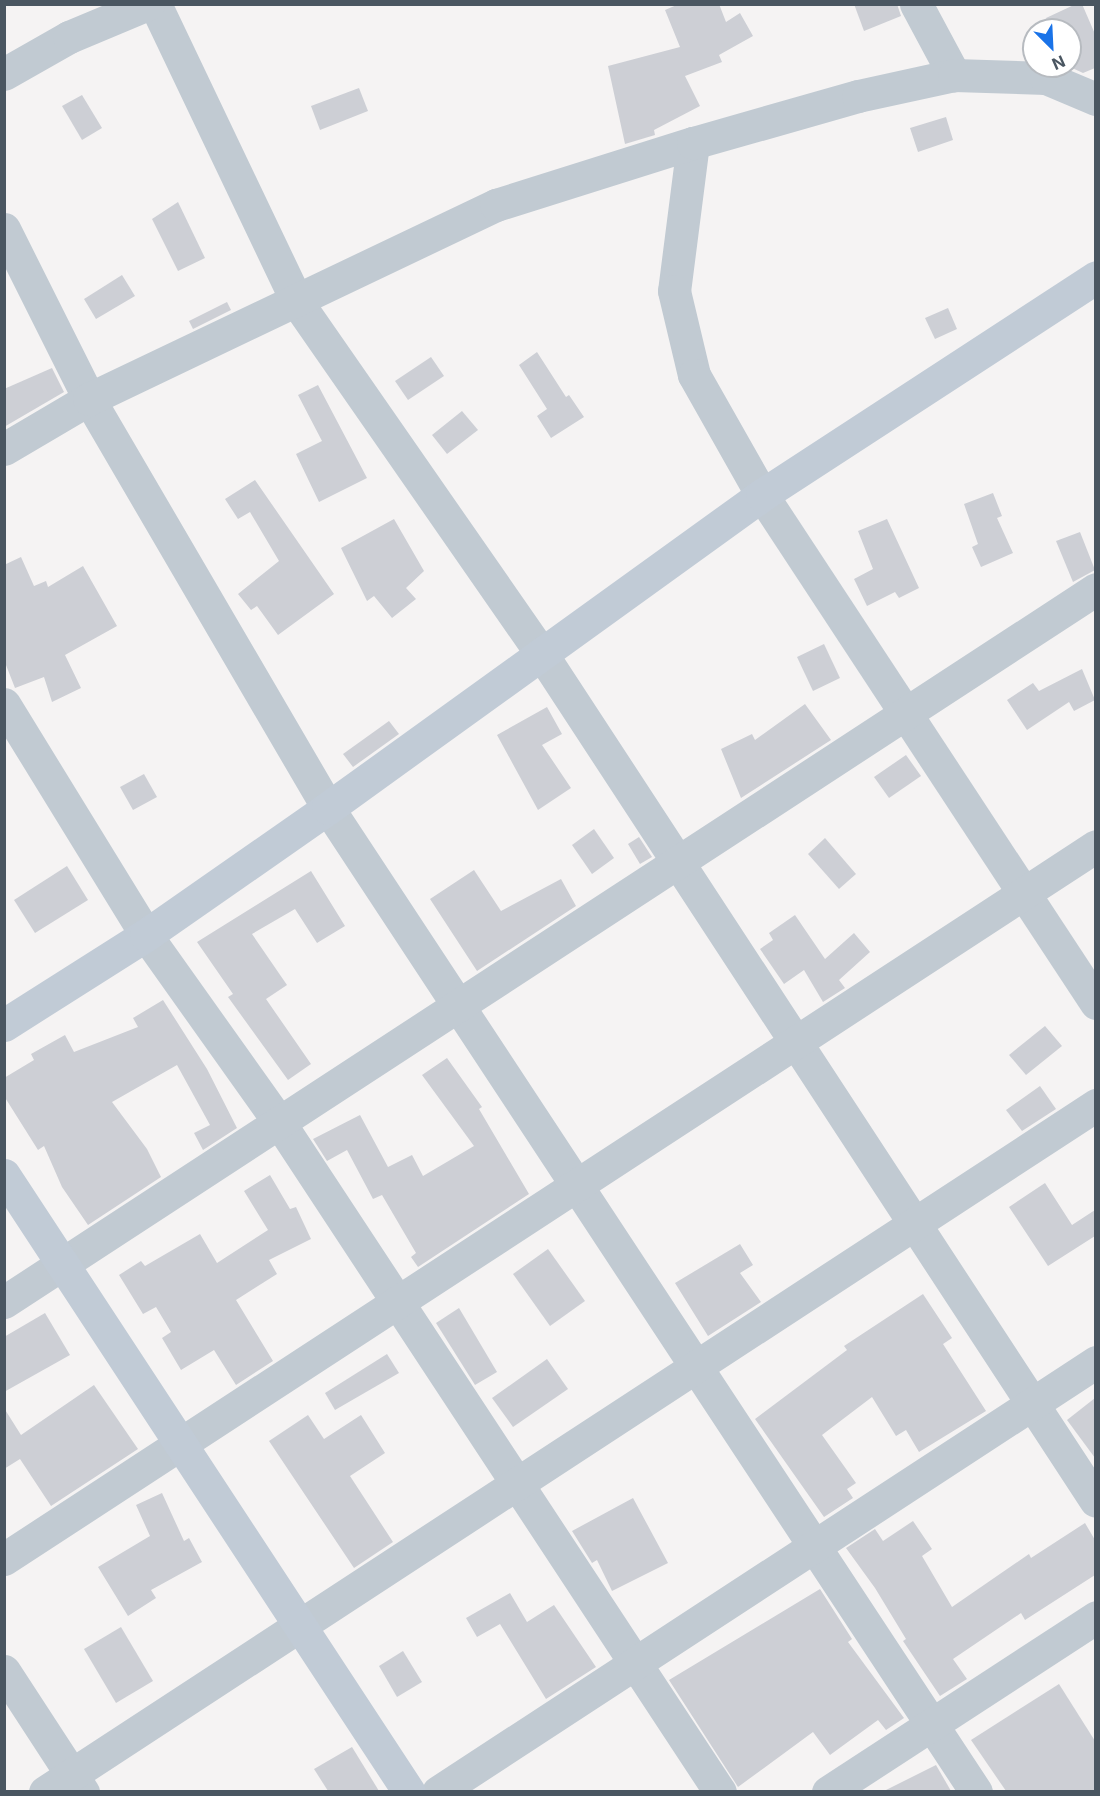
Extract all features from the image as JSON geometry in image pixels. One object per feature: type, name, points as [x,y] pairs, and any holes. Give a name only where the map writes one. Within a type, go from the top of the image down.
[{"type":"main road","points":[[4,1025],[146,935],[328,808],[762,495],[1095,277]]},
{"type":"main road","points":[[4,1175],[409,1791]]},
{"type":"street","points":[[4,74],[69,37],[148,4]]},
{"type":"street","points":[[155,4],[297,302],[541,653],[1095,1501]]},
{"type":"street","points":[[916,4],[954,75]]},
{"type":"street","points":[[4,449],[89,399],[297,302],[496,205],[693,143],[858,96],[954,75],[1046,78],[1095,99]]},
{"type":"street","points":[[693,143],[676,260],[676,310],[694,375],[762,495],[1095,1003]]},
{"type":"street","points":[[4,229],[89,399],[328,808],[460,1004],[976,1791]]},
{"type":"street","points":[[4,1302],[1095,589]]},
{"type":"street","points":[[4,704],[146,935],[279,1122],[720,1791]]},
{"type":"street","points":[[4,1559],[1095,846]]},
{"type":"street","points":[[45,1791],[78,1783],[299,1625],[1095,1105]]},
{"type":"street","points":[[438,1791],[1095,1362]]},
{"type":"street","points":[[828,1791],[1095,1617]]},
{"type":"street","points":[[4,1671],[78,1783]]},
{"type":"building","points":[[679,4],[719,4],[726,22],[740,13],[753,36],[719,55],[722,62],[685,76],[700,106],[654,130],[655,135],[625,144],[608,66],[680,47],[665,10]]},
{"type":"building","points":[[854,4],[897,4],[901,16],[864,31]]},
{"type":"building","points":[[1076,4],[1082,4],[1095,34],[1095,68],[1082,73],[1082,18],[1046,18]]},
{"type":"building","points":[[359,88],[368,111],[320,130],[311,106]]},
{"type":"building","points":[[82,95],[102,128],[82,140],[62,106]]},
{"type":"building","points":[[946,117],[953,140],[918,152],[910,128]]},
{"type":"building","points":[[178,202],[205,258],[178,271],[152,219]]},
{"type":"building","points":[[122,275],[135,296],[96,319],[84,299]]},
{"type":"building","points":[[227,302],[231,310],[193,329],[189,321]]},
{"type":"building","points":[[948,308],[957,329],[935,339],[925,318]]},
{"type":"building","points":[[537,352],[566,397],[569,395],[584,417],[551,438],[537,416],[547,409],[519,365]]},
{"type":"building","points":[[431,357],[444,376],[408,400],[395,381]]},
{"type":"building","points":[[52,368],[64,392],[4,427],[4,389]]},
{"type":"building","points":[[318,385],[367,478],[319,502],[296,454],[322,441],[298,395]]},
{"type":"building","points":[[462,411],[478,430],[447,454],[432,435]]},
{"type":"building","points":[[255,480],[334,594],[278,635],[257,606],[251,610],[238,594],[279,561],[250,512],[238,519],[225,499]]},
{"type":"building","points":[[993,493],[1002,516],[997,518],[1013,553],[981,567],[972,547],[978,544],[964,504]]},
{"type":"building","points":[[394,519],[424,571],[406,588],[416,599],[392,618],[374,596],[367,601],[341,548]]},
{"type":"building","points":[[887,519],[919,588],[899,598],[895,592],[867,606],[854,579],[873,569],[858,531]]},
{"type":"building","points":[[1080,532],[1095,570],[1073,582],[1056,541]]},
{"type":"building","points":[[21,557],[34,586],[46,581],[48,587],[83,566],[117,626],[65,655],[81,688],[52,702],[44,677],[15,688],[4,660],[4,565]]},
{"type":"building","points":[[824,644],[840,678],[813,691],[797,657]]},
{"type":"building","points":[[1082,669],[1095,700],[1074,711],[1069,702],[1027,730],[1007,700],[1033,683],[1039,691]]},
{"type":"building","points":[[805,704],[831,740],[741,798],[721,749],[752,734],[755,740]]},
{"type":"building","points":[[547,707],[562,734],[542,745],[571,788],[538,810],[497,735]]},
{"type":"building","points":[[389,721],[399,734],[353,767],[343,754]]},
{"type":"building","points":[[906,755],[921,776],[889,798],[874,777]]},
{"type":"building","points":[[144,774],[157,797],[133,810],[120,787]]},
{"type":"building","points":[[594,829],[614,858],[592,874],[572,845]]},
{"type":"building","points":[[639,837],[652,857],[640,864],[628,844]]},
{"type":"building","points":[[825,838],[856,874],[839,889],[808,854]]},
{"type":"building","points":[[67,866],[88,900],[35,933],[14,900]]},
{"type":"building","points":[[474,870],[501,911],[561,879],[576,906],[477,971],[430,899]]},
{"type":"building","points":[[311,871],[345,926],[317,943],[295,909],[252,934],[287,985],[266,999],[311,1064],[288,1080],[228,997],[233,994],[197,942]]},
{"type":"building","points":[[795,915],[825,959],[854,933],[870,952],[839,980],[845,988],[823,1002],[804,970],[784,984],[760,949],[773,940],[769,933]]},
{"type":"building","points":[[163,1000],[207,1069],[237,1128],[203,1150],[194,1133],[210,1125],[177,1065],[112,1102],[147,1149],[161,1177],[88,1225],[62,1187],[44,1146],[38,1150],[4,1096],[4,1078],[34,1060],[31,1054],[65,1035],[74,1052],[138,1027],[133,1018]]},
{"type":"building","points":[[1045,1026],[1062,1046],[1026,1075],[1009,1055]]},
{"type":"building","points":[[447,1058],[482,1107],[479,1109],[529,1194],[418,1267],[411,1257],[416,1253],[382,1195],[373,1199],[347,1150],[327,1161],[313,1139],[360,1115],[388,1167],[412,1155],[423,1176],[474,1146],[422,1075]]},
{"type":"building","points":[[1040,1086],[1056,1109],[1022,1131],[1006,1110]]},
{"type":"building","points":[[270,1175],[290,1209],[296,1207],[311,1239],[269,1260],[277,1274],[236,1300],[273,1361],[236,1385],[214,1350],[181,1370],[162,1338],[171,1332],[156,1307],[143,1314],[119,1275],[141,1261],[145,1266],[200,1234],[217,1263],[268,1230],[244,1191]]},
{"type":"building","points":[[1045,1183],[1072,1225],[1095,1210],[1095,1236],[1048,1266],[1009,1207]]},
{"type":"building","points":[[740,1244],[753,1265],[740,1273],[761,1302],[708,1336],[675,1283]]},
{"type":"building","points":[[548,1249],[585,1301],[550,1326],[513,1274]]},
{"type":"building","points":[[923,1294],[952,1338],[943,1344],[986,1411],[919,1452],[906,1430],[896,1436],[872,1397],[822,1435],[856,1483],[847,1489],[853,1498],[824,1517],[755,1419],[847,1350],[844,1346]]},
{"type":"building","points":[[459,1308],[497,1372],[475,1385],[436,1323]]},
{"type":"building","points":[[45,1313],[70,1355],[4,1392],[4,1337]]},
{"type":"building","points":[[387,1354],[399,1373],[335,1410],[325,1393]]},
{"type":"building","points":[[547,1359],[568,1389],[513,1427],[492,1398]]},
{"type":"building","points":[[94,1385],[138,1449],[51,1506],[20,1459],[4,1469],[4,1408],[21,1435]]},
{"type":"building","points":[[1095,1398],[1095,1458],[1067,1420]]},
{"type":"building","points":[[308,1415],[324,1439],[361,1415],[385,1453],[350,1476],[393,1542],[354,1568],[269,1441]]},
{"type":"building","points":[[162,1493],[184,1541],[189,1538],[202,1562],[151,1590],[156,1598],[128,1616],[98,1567],[150,1536],[136,1505]]},
{"type":"building","points":[[633,1498],[668,1563],[612,1591],[597,1560],[592,1563],[572,1531]]},
{"type":"building","points":[[913,1521],[932,1549],[922,1556],[952,1607],[1029,1554],[1031,1558],[1085,1523],[1095,1540],[1095,1575],[1025,1620],[1021,1613],[953,1659],[967,1679],[940,1696],[903,1641],[906,1639],[875,1588],[846,1548],[875,1529],[883,1541]]},
{"type":"building","points":[[820,1589],[852,1639],[848,1642],[904,1718],[886,1730],[878,1720],[830,1755],[813,1732],[738,1787],[669,1680]]},
{"type":"building","points":[[510,1593],[527,1622],[554,1605],[596,1667],[546,1699],[500,1624],[477,1637],[466,1618]]},
{"type":"building","points":[[121,1627],[153,1681],[116,1703],[84,1649]]},
{"type":"building","points":[[403,1651],[422,1682],[397,1697],[379,1666]]},
{"type":"building","points":[[1059,1684],[1095,1741],[1095,1791],[1006,1791],[971,1740]]},
{"type":"building","points":[[352,1747],[379,1791],[328,1791],[314,1769]]},
{"type":"building","points":[[936,1765],[951,1791],[884,1791]]}]
